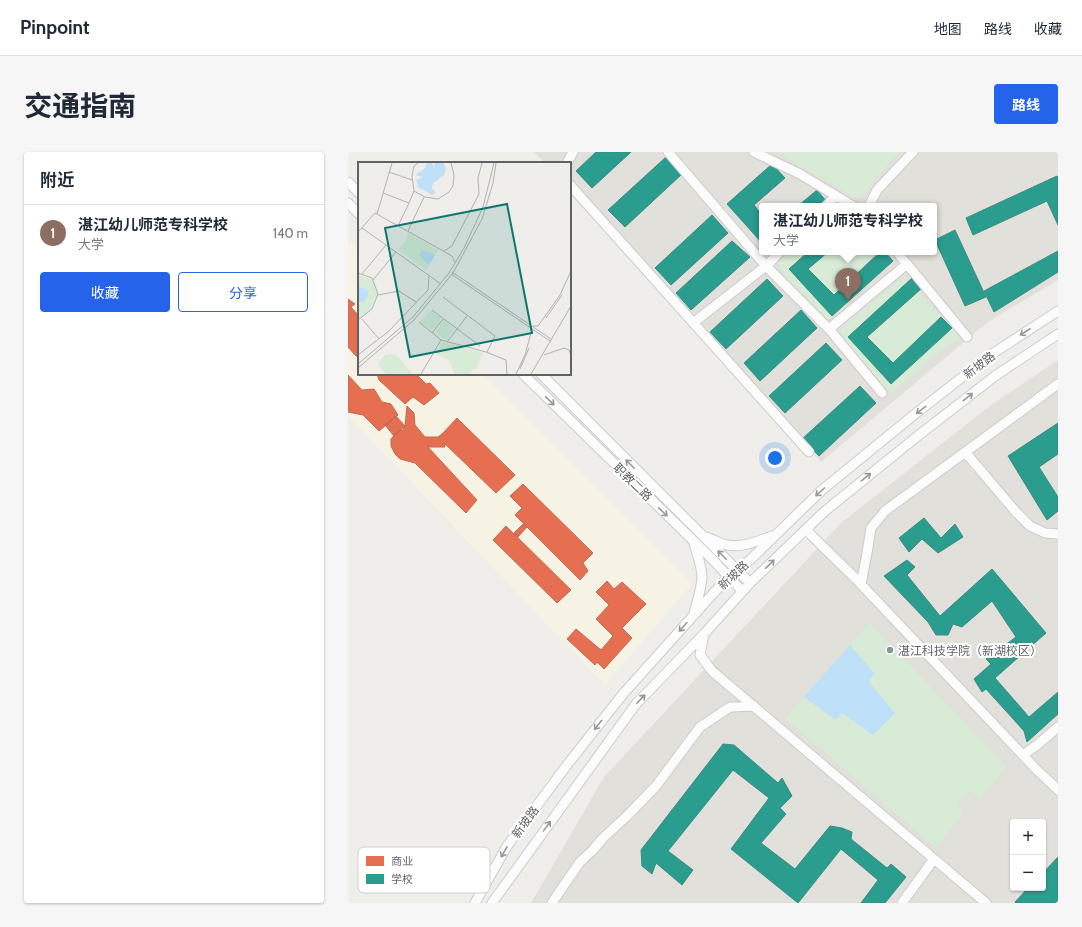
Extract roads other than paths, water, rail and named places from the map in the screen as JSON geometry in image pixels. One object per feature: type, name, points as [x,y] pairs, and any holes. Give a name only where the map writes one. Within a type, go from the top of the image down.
[{"type":"street","points":[[567,162],[572,152]]},
{"type":"street","points":[[668,152],[766,266],[829,329],[882,392]]},
{"type":"street","points":[[754,152],[800,174],[849,203]]},
{"type":"street","points":[[870,203],[877,190],[913,152]]},
{"type":"street","points":[[348,182],[358,192]]},
{"type":"street","points":[[571,186],[809,452]]},
{"type":"street","points":[[829,203],[836,196]]},
{"type":"street","points":[[348,203],[358,213]]},
{"type":"street","points":[[693,323],[766,266],[777,255]]},
{"type":"street","points":[[900,255],[967,337]]},
{"type":"street","points":[[829,329],[907,264]]},
{"type":"street","name":"新坡路","points":[[490,876],[507,846],[567,764],[622,694],[728,577],[750,560],[822,490],[916,414],[992,354],[1058,311]]},
{"type":"street","name":"新坡路","points":[[492,903],[636,704],[704,634],[742,591],[825,511],[930,426],[995,376],[1058,334]]},
{"type":"street","name":"职教二路","points":[[524,375],[742,591]]},
{"type":"street","name":"职教二路","points":[[541,375],[750,583]]},
{"type":"street","points":[[861,584],[871,528],[885,511],[1058,384]]},
{"type":"street","points":[[965,452],[1016,512],[1030,526],[1046,532],[1058,534]]},
{"type":"street","points":[[806,530],[861,584],[1023,756],[1058,790]]},
{"type":"street","points":[[702,535],[726,545],[737,546],[747,545],[775,535]]},
{"type":"street","points":[[694,542],[702,578],[694,615]]},
{"type":"street","points":[[704,634],[700,655],[712,671],[934,858],[983,902]]},
{"type":"street","points":[[552,903],[580,862],[656,786],[700,727],[730,707],[754,706]]},
{"type":"street","points":[[1023,756],[1058,727]]},
{"type":"street","points":[[902,903],[934,858]]},
{"type":"street","name":"新坡路","points":[[475,903],[481,893]]},
{"type":"water","points":[[850,645],[875,674],[868,681],[895,713],[873,735],[842,713],[836,720],[804,697]]},
{"type":"place","name":"湛江幼儿师范专科学校","points":[[848,301]]},
{"type":"place","name":"湛江科技学院（新湖校区）","points":[[890,650]]}]
